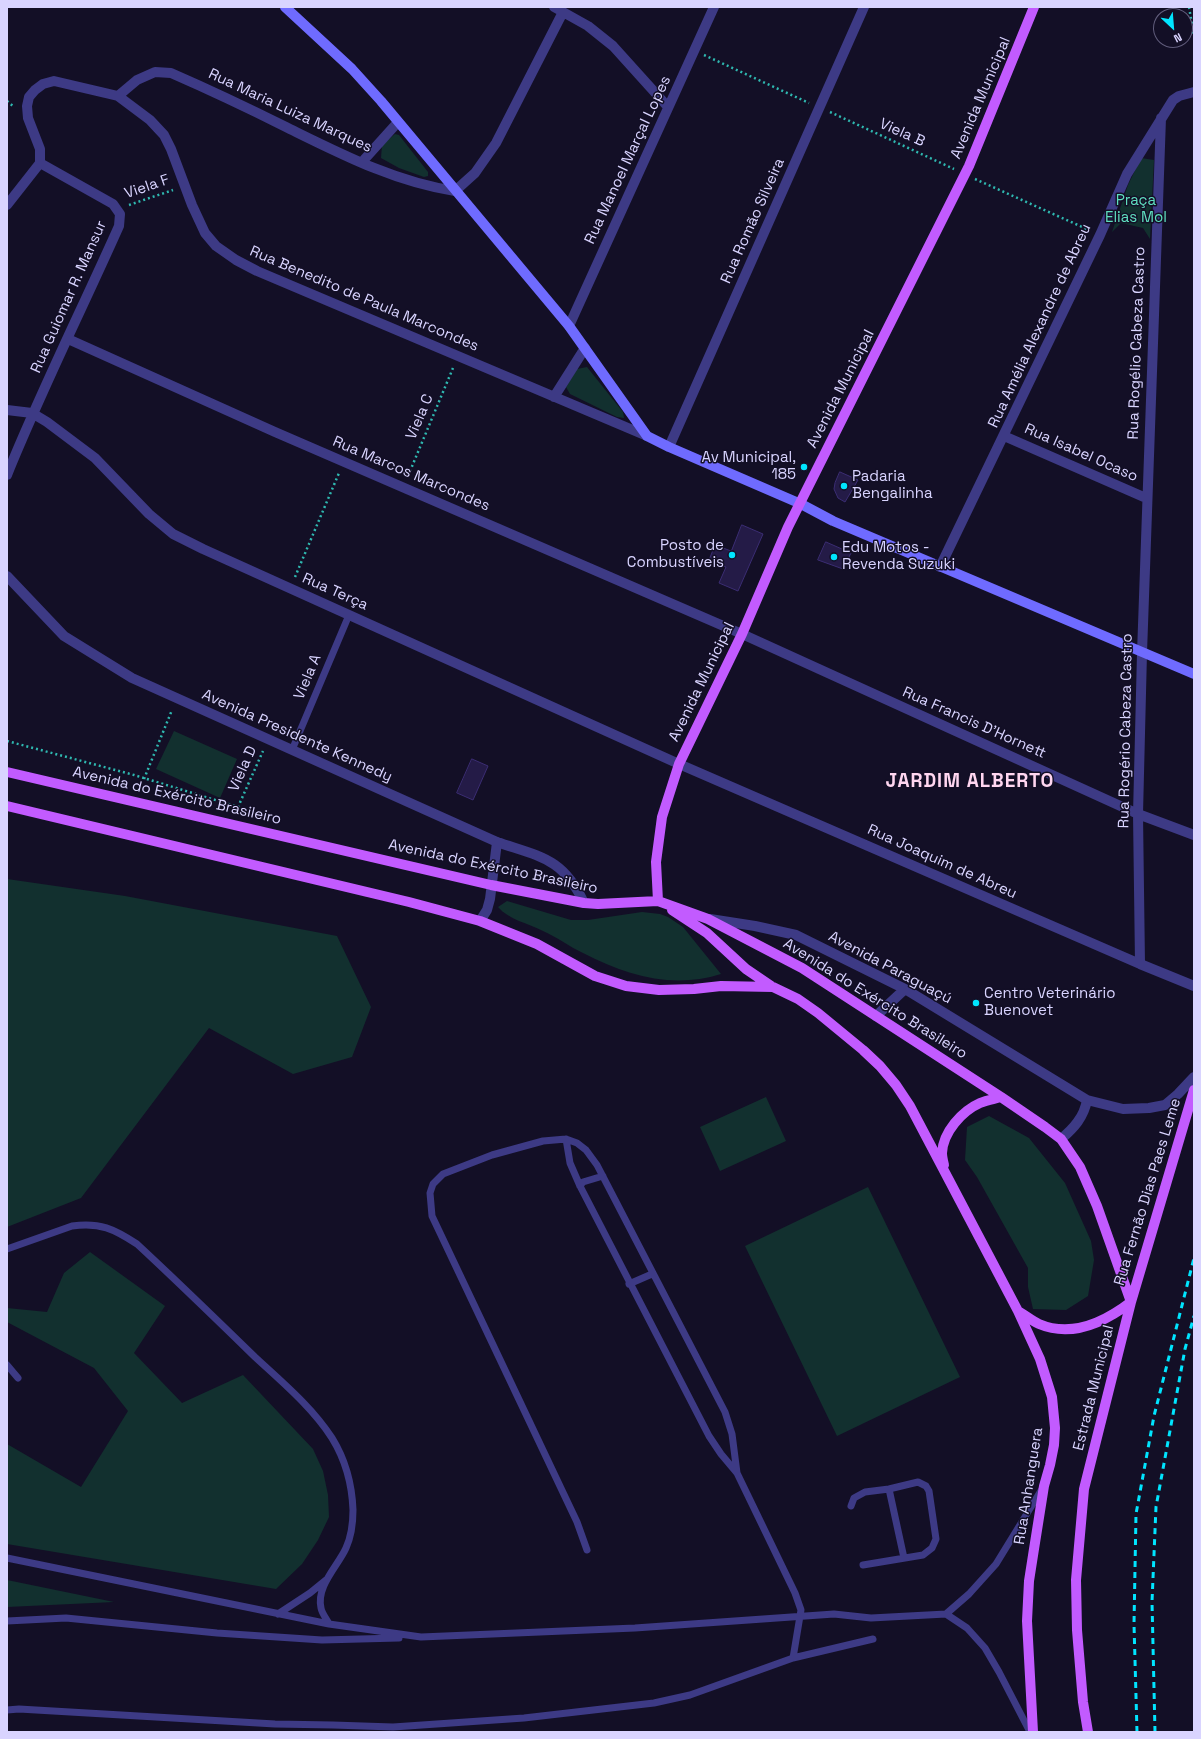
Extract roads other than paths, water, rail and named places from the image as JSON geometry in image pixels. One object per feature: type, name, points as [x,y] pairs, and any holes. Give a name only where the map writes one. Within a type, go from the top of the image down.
[{"type":"main road","points":[[285,7],[352,69],[398,122],[569,326],[647,436],[801,504],[833,521],[1194,674]]},
{"type":"main road","name":"Avenida Municipal","points":[[658,901],[656,862],[662,817],[679,764],[742,634],[788,527],[801,504],[965,174],[1034,7]]},
{"type":"main road","name":"Avenida do Exército Brasileiro","points":[[7,772],[490,885],[584,903],[598,904],[658,901],[708,919],[802,968],[1001,1097]]},
{"type":"main road","points":[[7,806],[409,902],[480,921],[537,944],[595,976],[626,986],[660,990],[694,989],[721,986],[773,987]]},
{"type":"main road","points":[[658,901],[707,933],[746,969],[773,987],[798,999],[818,1013],[880,1066],[896,1085],[910,1106],[945,1173]]},
{"type":"main road","name":"Rua Fernão Dias Paes Leme","points":[[1131,1302],[1194,1090]]},
{"type":"main road","points":[[945,1173],[942,1152],[945,1140],[958,1118],[967,1110],[980,1103],[1001,1097],[1061,1139],[1071,1152],[1087,1181],[1131,1302],[1109,1318],[1088,1326],[1072,1329],[1056,1329],[1039,1324],[1018,1311]]},
{"type":"main road","name":"Rua Anhanguera","points":[[945,1173],[1018,1311],[1040,1359],[1052,1396],[1054,1411],[1054,1445],[1044,1486],[1029,1581],[1027,1621],[1032,1732]]},
{"type":"main road","name":"Estrada Municipal","points":[[1088,1732],[1083,1702],[1077,1630],[1076,1580],[1084,1490],[1131,1302]]},
{"type":"street","points":[[554,7],[588,26],[613,46],[668,107]]},
{"type":"street","name":"Rua Manoel Marçal Lopes","points":[[569,326],[714,7]]},
{"type":"street","name":"Rua Romão Silveira","points":[[669,447],[864,7]]},
{"type":"street","points":[[455,191],[475,173],[496,143],[563,12]]},
{"type":"street","name":"Rua Maria Luiza Marques","points":[[118,96],[137,80],[143,77],[155,72],[171,73],[401,179],[431,187],[455,191]]},
{"type":"street","name":"Rua Benedito de Paula Marcondes","points":[[40,163],[40,149],[28,118],[27,106],[29,97],[35,90],[44,84],[54,81],[118,96],[150,120],[164,136],[171,149],[205,233],[216,246],[236,260],[257,271],[647,436]]},
{"type":"street","name":"Rua Amélia Alexandre de Abreu","points":[[940,567],[1100,235],[1127,174],[1173,100],[1179,96],[1194,92]]},
{"type":"street","name":"Rua Rogélio Cabeza Castro","points":[[1146,498],[1161,118]]},
{"type":"street","points":[[362,162],[398,122]]},
{"type":"street","points":[[1137,157],[1143,153],[1150,153],[1158,156],[1159,165]]},
{"type":"street","points":[[7,205],[40,163]]},
{"type":"street","name":"Rua Guiomar R. Mansur","points":[[7,475],[32,413],[120,226],[120,214],[114,204],[40,163]]},
{"type":"street","name":"Rua Marcos Marcondes","points":[[68,339],[344,462],[742,634]]},
{"type":"street","points":[[554,396],[585,348]]},
{"type":"street","name":"Rua Terça","points":[[7,410],[32,413],[47,422],[95,458],[149,514],[173,534],[679,764]]},
{"type":"street","name":"Rua Isabel Ocaso","points":[[1004,436],[1146,498]]},
{"type":"street","name":"Rua Rogério Cabeza Castro","points":[[1140,964],[1138,814],[1146,498]]},
{"type":"street","name":"Avenida Presidente Kennedy","points":[[7,576],[64,636],[132,678],[497,842],[550,860],[564,871],[576,886],[584,903]]},
{"type":"street","name":"Rua Francis D'Hornett","points":[[742,634],[1138,814],[1194,835]]},
{"type":"street","name":"Rua Joaquim de Abreu","points":[[679,764],[1194,986]]},
{"type":"street","points":[[480,921],[490,899],[490,885],[497,842]]},
{"type":"street","name":"Avenida Paraguaçú","points":[[708,919],[755,926],[796,935],[905,989],[1087,1100],[1123,1110],[1165,1105],[1194,1077]]},
{"type":"street","points":[[876,1016],[905,989]]},
{"type":"street","points":[[1061,1139],[1079,1121],[1086,1110],[1087,1100]]},
{"type":"lane","name":"Viela A","points":[[292,750],[349,615]]},
{"type":"lane","points":[[587,1550],[577,1522],[432,1216],[430,1193],[433,1184],[443,1174],[492,1155],[554,1139],[566,1139],[577,1143],[586,1150],[603,1176],[652,1274],[725,1412],[732,1434],[737,1473]]},
{"type":"lane","points":[[566,1139],[570,1163],[629,1284],[708,1436],[737,1473],[795,1593],[801,1610],[793,1658]]},
{"type":"lane","points":[[580,1186],[588,1179],[603,1176]]},
{"type":"lane","points":[[7,1249],[72,1226],[106,1226],[122,1234],[137,1244],[302,1401],[332,1438],[344,1463],[352,1494],[352,1529],[346,1548],[328,1578],[321,1601],[321,1608],[329,1624]]},
{"type":"lane","points":[[629,1284],[652,1274]]},
{"type":"lane","points":[[7,1365],[18,1378]]},
{"type":"lane","points":[[850,1506],[854,1498],[865,1492],[890,1489],[918,1482],[926,1486],[929,1491],[936,1539],[932,1548],[923,1555],[863,1564]]},
{"type":"lane","points":[[946,1614],[969,1594],[996,1564],[1044,1486]]},
{"type":"lane","points":[[890,1489],[904,1558]]},
{"type":"lane","points":[[7,1558],[329,1624],[421,1638]]},
{"type":"lane","points":[[278,1614],[310,1593],[328,1578]]},
{"type":"lane","points":[[7,1621],[66,1618],[217,1633],[322,1640],[421,1638],[635,1628],[834,1614],[871,1618],[946,1614],[967,1628],[984,1648],[1032,1732]]},
{"type":"lane","points":[[7,1710],[275,1724],[401,1727],[524,1718],[654,1703],[690,1696],[793,1658],[873,1639]]},
{"type":"railway","points":[[1137,1732],[1134,1624],[1136,1514],[1154,1416],[1194,1258]]},
{"type":"railway","points":[[1155,1732],[1152,1602],[1156,1507],[1185,1349],[1194,1316]]},
{"type":"place","name":"Av Municipal, 185","points":[[804,467]]},
{"type":"place","name":"Padaria Bengalinha","points":[[844,486]]},
{"type":"place","name":"Posto de Combustíveis","points":[[732,555]]},
{"type":"place","name":"Edu Motos - Revenda Suzuki","points":[[834,557]]},
{"type":"place","name":"Centro Veterinário Buenovet","points":[[976,1003]]},
{"type":"district","name":"JARDIM ALBERTO","points":[[970,782]]},
{"type":"park label","name":"Praça Elias Mol","points":[[1136,210]]}]
